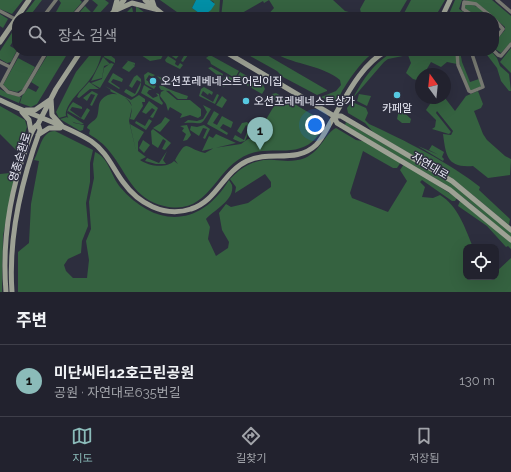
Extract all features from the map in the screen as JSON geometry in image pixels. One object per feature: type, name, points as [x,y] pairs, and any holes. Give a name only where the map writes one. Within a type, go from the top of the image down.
[{"type":"main road","points":[[21,12],[29,0]]},
{"type":"main road","points":[[114,11],[116,0]]},
{"type":"main road","points":[[114,11],[124,0]]},
{"type":"main road","points":[[145,0],[159,12]]},
{"type":"main road","points":[[152,0],[155,9]]},
{"type":"main road","points":[[446,12],[450,0]]},
{"type":"main road","points":[[114,11],[132,3],[155,9]]},
{"type":"main road","points":[[0,42],[12,26]]},
{"type":"main road","name":"영종순환로","points":[[6,292],[6,253],[9,215],[19,166],[34,127],[38,124],[67,70],[77,56]]},
{"type":"main road","name":"자연대로","points":[[232,56],[334,116],[341,116],[452,181],[511,230]]},
{"type":"main road","points":[[0,100],[90,141],[103,151],[122,181],[138,198],[154,208],[163,211],[178,212],[191,209],[205,202],[216,192],[229,173],[248,160],[266,155],[297,155],[310,150],[320,141],[334,116],[362,73],[378,56]]},
{"type":"main road","points":[[19,109],[35,110],[51,99],[53,118],[65,129]]},
{"type":"main road","points":[[19,109],[29,120],[31,134]]},
{"type":"main road","name":"자연대로","points":[[334,116],[337,123],[450,190],[511,240]]},
{"type":"main road","name":"영종순환로","points":[[12,292],[13,242],[17,208],[25,173],[40,130],[38,124]]},
{"type":"main road","points":[[37,136],[48,128],[65,129]]},
{"type":"street","points":[[47,12],[56,0]]},
{"type":"street","points":[[76,12],[87,0]]},
{"type":"street","points":[[497,0],[511,12]]},
{"type":"street","points":[[466,12],[463,10],[464,2],[476,4],[486,12]]},
{"type":"street","points":[[0,11],[12,18]]},
{"type":"street","points":[[499,25],[503,30],[499,34]]},
{"type":"street","points":[[499,55],[502,56],[511,44]]},
{"type":"street","points":[[16,56],[2,82],[2,86],[11,93],[21,94],[44,56]]},
{"type":"street","points":[[457,56],[458,65],[469,91],[471,92],[483,87],[473,56]]},
{"type":"street","points":[[0,62],[10,67]]},
{"type":"green space","points":[[0,0],[23,0],[12,12],[12,14],[0,9]]},
{"type":"green space","points":[[35,0],[42,0],[33,12],[26,12]]},
{"type":"green space","points":[[59,0],[80,0],[82,2],[73,12],[56,12],[61,3]]},
{"type":"green space","points":[[92,0],[105,0],[109,3],[101,12],[93,12],[98,5]]},
{"type":"green space","points":[[160,0],[196,0],[192,8],[198,12],[177,12]]},
{"type":"green space","points":[[210,0],[220,0],[219,12],[206,12],[214,2]]},
{"type":"green space","points":[[223,0],[269,0],[264,3],[263,1],[244,12],[222,12]]},
{"type":"green space","points":[[269,0],[333,0],[345,11],[349,12],[270,12],[274,8]]},
{"type":"green space","points":[[365,0],[407,0],[400,12],[361,12],[360,9]]},
{"type":"green space","points":[[411,0],[445,0],[438,12],[405,12]]},
{"type":"green space","points":[[455,0],[462,0],[459,9],[464,12],[450,12]]},
{"type":"green space","points":[[465,0],[492,0],[511,16],[511,42],[501,53],[499,52],[499,37],[505,30],[505,27],[499,22],[499,12],[488,12],[482,7]]},
{"type":"green space","points":[[467,3],[480,8],[484,12],[470,12],[465,9],[465,4]]},
{"type":"green space","points":[[85,6],[91,12],[80,12]]},
{"type":"green space","points":[[136,6],[144,12],[136,12]]},
{"type":"green space","points":[[132,7],[133,12],[127,12]]},
{"type":"green space","points":[[0,14],[8,19],[3,28],[0,26]]},
{"type":"green space","points":[[12,33],[12,43],[10,46],[12,47],[12,56],[14,56],[11,62],[7,63],[0,59],[0,51]]},
{"type":"green space","points":[[511,48],[511,73],[500,62]]},
{"type":"green space","points":[[47,56],[66,56],[37,104],[31,107],[20,103],[22,96],[28,88],[36,92],[39,87],[31,82]]},
{"type":"green space","points":[[89,56],[101,56],[92,77],[68,106],[66,116],[59,118],[56,112],[76,72]]},
{"type":"green space","points":[[111,56],[115,59],[115,63],[104,57]]},
{"type":"green space","points":[[142,56],[162,56],[161,59],[150,61]]},
{"type":"green space","points":[[168,56],[176,61],[175,64],[178,66],[180,63],[183,65],[180,69],[166,62],[165,60]]},
{"type":"green space","points":[[172,56],[179,56],[176,59]]},
{"type":"green space","points":[[184,56],[187,56],[183,62],[181,61]]},
{"type":"green space","points":[[212,56],[239,71],[235,78],[211,64],[206,58]]},
{"type":"green space","points":[[250,56],[269,56],[327,91],[317,95],[283,77],[277,71]]},
{"type":"green space","points":[[280,56],[369,56],[347,83],[338,99],[333,103],[321,97],[336,91],[341,85],[340,80],[325,71]]},
{"type":"green space","points":[[387,56],[403,56],[388,59],[384,62],[353,98],[361,84],[375,65]]},
{"type":"green space","points":[[408,56],[456,56],[457,64],[447,62],[441,67],[431,62],[428,68],[415,68],[415,80],[406,73],[411,63]]},
{"type":"green space","points":[[459,56],[461,56],[470,82],[479,79],[482,86],[470,91],[460,65]]},
{"type":"green space","points":[[488,56],[495,56],[500,66],[509,74],[511,91],[509,91],[501,81],[497,68]]},
{"type":"green space","points":[[103,57],[110,64],[104,66],[102,78],[91,81]]},
{"type":"green space","points":[[18,58],[35,67],[23,89],[17,92],[9,90],[3,85]]},
{"type":"green space","points":[[126,60],[135,63],[135,65],[133,64],[135,66],[129,72],[122,68],[128,61]]},
{"type":"green space","points":[[111,63],[114,64],[100,88],[91,83],[102,79],[104,68]]},
{"type":"green space","points":[[211,67],[223,74],[219,83],[217,75],[208,68]]},
{"type":"green space","points":[[148,72],[155,75],[152,77],[149,75],[146,80],[156,86],[154,89],[145,84],[144,75]]},
{"type":"green space","points":[[240,72],[263,85],[265,89],[262,94],[236,79]]},
{"type":"green space","points":[[113,73],[123,79],[122,82],[113,79],[111,82],[120,88],[119,89],[108,82]]},
{"type":"green space","points":[[137,75],[141,79],[141,82],[137,80],[132,88],[129,86],[134,77]]},
{"type":"green space","points":[[226,75],[234,79],[233,81],[228,80],[224,87],[220,84]]},
{"type":"green space","points":[[157,76],[177,84],[175,87],[165,82],[163,86],[172,91],[188,96],[187,99],[178,99],[169,91],[161,90],[159,87],[162,81]]},
{"type":"green space","points":[[89,82],[99,89],[90,89],[79,98],[77,97],[79,93]]},
{"type":"green space","points":[[141,82],[138,92],[132,97],[124,92],[126,89],[135,94]]},
{"type":"green space","points":[[144,85],[152,90],[149,90],[147,93],[153,98],[158,96],[156,93],[159,94],[163,103],[162,105],[141,93]]},
{"type":"green space","points":[[105,86],[131,100],[139,95],[145,99],[145,102],[142,102],[143,106],[134,120],[130,119],[132,106],[128,99],[110,91],[111,90]]},
{"type":"green space","points":[[204,87],[213,92],[212,95],[209,93],[208,95],[203,91],[201,95],[213,102],[217,94],[219,95],[215,104],[199,96],[201,89]]},
{"type":"green space","points":[[0,89],[9,94],[21,97],[19,103],[0,95]]},
{"type":"green space","points":[[165,90],[177,100],[190,100],[201,109],[201,116],[198,118],[190,115],[180,118],[182,114],[170,107],[168,111],[166,104],[160,96],[161,92]]},
{"type":"green space","points":[[92,91],[98,94],[92,106],[90,105],[95,95],[91,94],[87,101],[83,98]]},
{"type":"green space","points":[[478,91],[483,104],[481,108],[474,111],[487,140],[505,156],[511,159],[510,175],[488,178],[473,166],[464,166],[453,163],[449,159],[445,149],[443,134],[451,135],[453,131],[437,111],[436,113],[451,132],[449,134],[432,129],[435,127],[436,120],[426,110],[430,104],[450,104],[455,111],[466,96]]},
{"type":"green space","points":[[276,93],[323,121],[319,134],[312,142],[304,147],[258,152],[249,154],[237,160],[227,169],[202,198],[192,204],[179,207],[164,206],[153,203],[145,198],[132,184],[108,149],[89,134],[90,130],[87,128],[97,117],[100,102],[108,95],[118,94],[130,102],[132,107],[129,121],[136,151],[130,124],[144,132],[138,142],[138,151],[146,157],[140,160],[157,166],[171,164],[174,161],[178,164],[175,160],[182,148],[185,146],[205,153],[214,148],[241,144],[248,139],[255,138],[277,101],[271,97],[272,94]]},
{"type":"green space","points":[[359,94],[371,96],[367,106],[357,101]]},
{"type":"green space","points":[[222,96],[227,100],[222,108],[216,105]]},
{"type":"green space","points":[[149,101],[158,108],[153,118],[150,117],[155,110],[152,108],[146,114],[142,112]]},
{"type":"green space","points":[[73,102],[82,107],[82,109],[72,107],[70,110],[81,118],[87,108],[90,110],[84,120],[68,111]]},
{"type":"green space","points":[[352,102],[366,108],[368,113],[365,120],[369,124],[441,161],[480,187],[479,190],[510,219],[509,225],[452,178],[373,132],[365,123],[348,113],[347,108]]},
{"type":"green space","points":[[203,105],[211,109],[202,122],[184,123],[188,120],[197,121],[203,119],[207,112]]},
{"type":"green space","points":[[0,106],[25,120],[27,127],[19,151],[16,150],[0,134]]},
{"type":"green space","points":[[397,106],[411,119],[410,123],[402,123],[397,119],[399,110],[396,108]]},
{"type":"green space","points":[[214,111],[219,114],[213,123],[217,125],[222,116],[233,122],[231,128],[223,124],[220,128],[228,133],[227,135],[207,124]]},
{"type":"green space","points":[[67,113],[84,124],[74,122],[68,118]]},
{"type":"green space","points":[[67,117],[74,123],[84,125],[83,130],[80,131],[60,119]]},
{"type":"green space","points":[[165,117],[170,120],[160,132],[153,128],[161,123]]},
{"type":"green space","points":[[149,119],[152,121],[146,130],[135,123],[136,121],[145,126]]},
{"type":"green space","points":[[247,122],[250,125],[250,130],[245,141],[240,142],[233,139],[235,135],[244,140],[249,127],[246,125],[241,134],[237,131],[242,123]]},
{"type":"green space","points":[[346,122],[452,183],[511,231],[511,238],[469,202],[446,185],[345,125]]},
{"type":"green space","points":[[187,125],[191,135],[187,140],[183,141],[186,134],[182,131],[184,128],[180,126]]},
{"type":"green space","points":[[204,125],[210,129],[205,139],[203,138],[207,129],[203,128],[199,136],[190,130],[191,126],[197,127]]},
{"type":"green space","points":[[336,128],[356,140],[368,142],[401,162],[397,168],[393,168],[363,151],[350,193],[352,198],[388,212],[407,181],[400,170],[404,164],[457,198],[455,201],[452,201],[422,180],[420,182],[425,187],[422,197],[433,198],[440,195],[452,205],[464,225],[472,244],[463,244],[463,280],[499,280],[499,269],[511,258],[511,292],[18,292],[18,252],[29,243],[31,204],[39,161],[34,160],[44,138],[50,132],[55,131],[93,150],[90,163],[90,182],[86,203],[88,226],[82,241],[81,253],[68,259],[64,265],[66,271],[73,278],[87,278],[89,260],[86,241],[91,229],[89,202],[94,178],[93,164],[95,152],[104,158],[120,187],[148,210],[162,215],[177,217],[191,214],[205,207],[217,196],[229,180],[232,185],[230,195],[223,204],[206,219],[210,227],[208,239],[216,256],[228,248],[229,242],[222,230],[219,213],[226,204],[231,207],[248,203],[271,187],[271,182],[265,174],[235,193],[236,187],[230,179],[250,164],[262,160],[293,161],[305,158],[315,151],[332,130]]},
{"type":"green space","points":[[153,129],[171,143],[165,150],[162,149],[166,141],[163,139],[158,148],[152,144],[151,131]]},
{"type":"green space","points":[[216,134],[236,143],[202,151],[209,136],[213,138]]},
{"type":"green space","points":[[143,140],[150,145],[144,153],[139,148]]},
{"type":"green space","points":[[432,145],[444,152],[442,157],[444,159],[443,161],[418,146],[439,155],[429,150]]},
{"type":"green space","points":[[167,151],[163,160],[166,164],[156,164],[145,161],[147,158],[159,163]]},
{"type":"green space","points":[[10,173],[14,178],[3,236],[2,292],[0,292],[0,174]]},
{"type":"green space","points":[[460,201],[511,242],[511,249],[508,246],[506,247],[487,226],[458,206]]},
{"type":"water","points":[[196,0],[210,0],[215,4],[208,12],[198,12],[192,8]]},
{"type":"place","name":"오션포레베네스트어린이집","points":[[153,81]]},
{"type":"place","name":"카페알","points":[[397,95]]},
{"type":"place","name":"오션포레베네스트상가","points":[[246,101]]},
{"type":"place","name":"미단씨티12호근린공원","points":[[260,150]]}]
